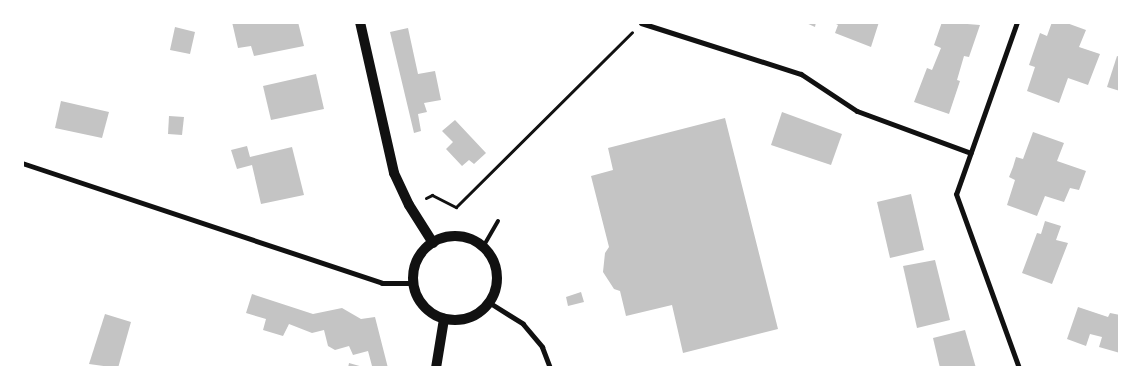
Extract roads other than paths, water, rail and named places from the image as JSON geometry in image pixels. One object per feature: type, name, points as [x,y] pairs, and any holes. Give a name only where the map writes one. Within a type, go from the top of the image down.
[{"type":"main road","points":[[360,22],[394,172],[409,205],[433,243]]},
{"type":"main road","points":[[458,236],[483,246],[496,267],[497,279],[490,302],[470,318],[444,319],[423,306],[413,283],[417,260],[433,243],[458,236]]},
{"type":"main road","points":[[436,368],[444,319]]},
{"type":"street","points":[[1017,22],[956,194],[1019,368]]},
{"type":"street","points":[[641,24],[801,74],[857,111],[971,153]]},
{"type":"street","points":[[22,163],[382,284],[413,283]]},
{"type":"street","points":[[490,302],[523,324],[542,347],[550,368]]},
{"type":"lane","points":[[483,246],[498,221]]}]
